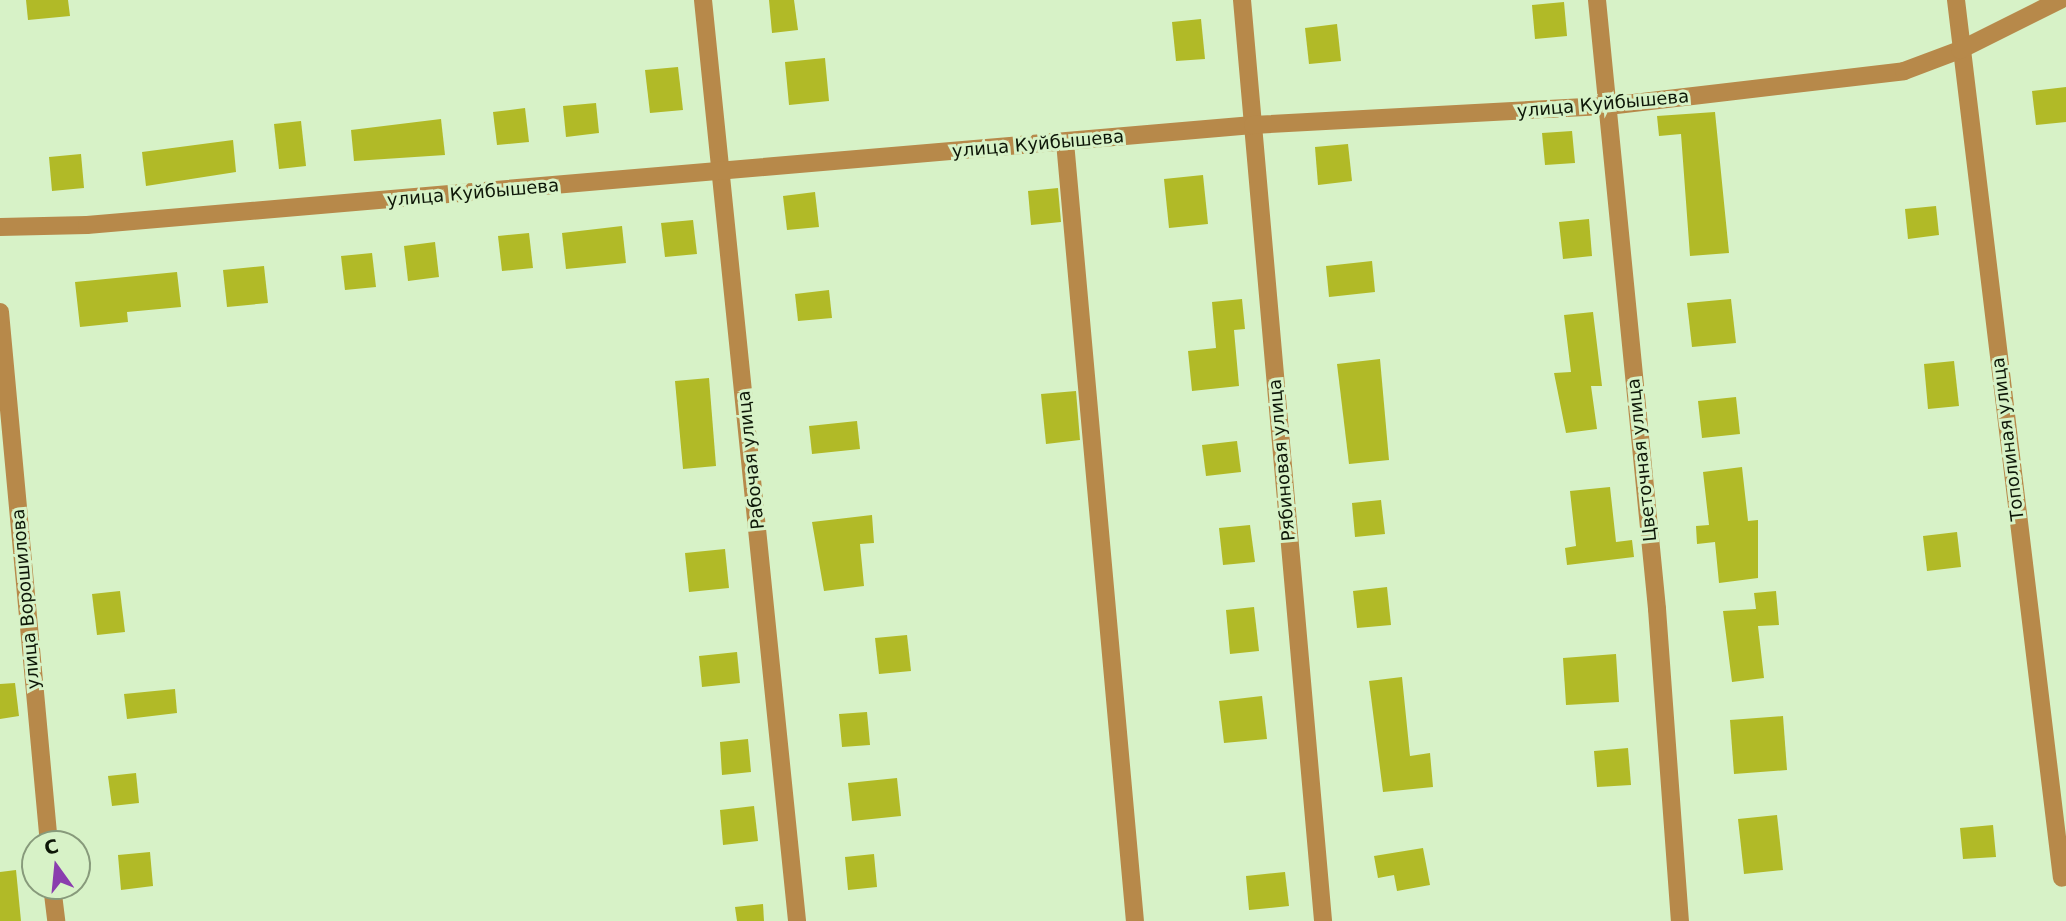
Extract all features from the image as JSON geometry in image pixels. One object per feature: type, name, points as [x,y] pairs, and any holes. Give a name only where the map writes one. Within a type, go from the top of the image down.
[{"type":"street","name":"Рабочая улица","points":[[703,0],[797,921]]},
{"type":"street","name":"Рябиновая улица","points":[[1242,0],[1323,921]]},
{"type":"street","name":"Цветочная улица","points":[[1597,0],[1680,921]]},
{"type":"street","name":"Тополиная улица","points":[[1956,0],[2062,878]]},
{"type":"street","name":"улица Куйбышева","points":[[0,227],[87,225],[1253,125],[1608,106],[1904,71],[1961,50],[2060,0]]},
{"type":"street","points":[[1065,142],[1135,921]]},
{"type":"street","name":"улица Ворошилова","points":[[0,312],[48,830]]},
{"type":"street","points":[[54,900],[56,921]]},
{"type":"building","points":[[26,0],[68,0],[70,16],[28,20]]},
{"type":"building","points":[[769,0],[794,0],[798,30],[772,33]]},
{"type":"building","points":[[1564,2],[1567,36],[1535,39],[1532,5]]},
{"type":"building","points":[[1201,19],[1205,59],[1176,61],[1172,22]]},
{"type":"building","points":[[1337,24],[1341,61],[1309,64],[1305,28]]},
{"type":"building","points":[[825,58],[829,101],[789,105],[785,62]]},
{"type":"building","points":[[678,67],[683,110],[650,113],[645,70]]},
{"type":"building","points":[[2066,87],[2066,122],[2036,125],[2032,91]]},
{"type":"building","points":[[596,103],[599,133],[566,137],[563,106]]},
{"type":"building","points":[[525,108],[529,142],[497,145],[493,112]]},
{"type":"building","points":[[1715,112],[1729,253],[1690,256],[1681,134],[1659,136],[1657,116]]},
{"type":"building","points":[[441,119],[445,155],[354,161],[351,130]]},
{"type":"building","points":[[301,121],[306,166],[279,169],[274,124]]},
{"type":"building","points":[[1572,131],[1575,163],[1545,165],[1542,133]]},
{"type":"building","points":[[233,140],[236,172],[146,186],[142,152]]},
{"type":"building","points":[[1348,144],[1352,181],[1318,185],[1315,147]]},
{"type":"building","points":[[81,154],[84,188],[52,191],[49,157]]},
{"type":"building","points":[[1203,175],[1208,224],[1169,228],[1164,179]]},
{"type":"building","points":[[1058,188],[1061,222],[1031,225],[1028,191]]},
{"type":"building","points":[[815,192],[819,227],[787,230],[783,196]]},
{"type":"building","points":[[1936,206],[1939,235],[1908,239],[1905,209]]},
{"type":"building","points":[[1589,219],[1592,256],[1563,259],[1559,222]]},
{"type":"building","points":[[693,220],[697,254],[665,257],[661,223]]},
{"type":"building","points":[[622,226],[626,263],[566,269],[562,233]]},
{"type":"building","points":[[529,233],[533,268],[502,271],[498,236]]},
{"type":"building","points":[[435,242],[439,277],[408,281],[404,246]]},
{"type":"building","points":[[372,253],[376,287],[345,290],[341,256]]},
{"type":"building","points":[[1372,261],[1375,292],[1329,297],[1326,266]]},
{"type":"building","points":[[264,266],[268,303],[227,307],[223,270]]},
{"type":"building","points":[[177,272],[181,307],[127,312],[128,322],[80,327],[75,282]]},
{"type":"building","points":[[829,290],[832,318],[798,321],[795,294]]},
{"type":"building","points":[[1242,299],[1245,329],[1234,330],[1239,386],[1192,391],[1188,351],[1216,348],[1212,302]]},
{"type":"building","points":[[1731,299],[1736,343],[1692,347],[1687,303]]},
{"type":"building","points":[[1593,312],[1602,386],[1591,386],[1597,429],[1566,433],[1554,373],[1571,372],[1564,315]]},
{"type":"building","points":[[1380,359],[1389,460],[1349,464],[1337,364]]},
{"type":"building","points":[[1954,361],[1959,406],[1928,409],[1924,364]]},
{"type":"building","points":[[709,378],[716,466],[683,469],[675,381]]},
{"type":"building","points":[[1076,391],[1080,440],[1046,444],[1041,394]]},
{"type":"building","points":[[1736,397],[1740,434],[1702,438],[1698,401]]},
{"type":"building","points":[[857,421],[860,449],[812,454],[809,426]]},
{"type":"building","points":[[1237,441],[1241,472],[1206,476],[1202,445]]},
{"type":"building","points":[[1742,467],[1748,521],[1758,520],[1758,578],[1719,583],[1715,542],[1697,544],[1696,526],[1709,525],[1703,472]]},
{"type":"building","points":[[1610,487],[1616,542],[1632,540],[1634,557],[1567,565],[1565,548],[1576,546],[1570,491]]},
{"type":"building","points":[[1381,500],[1385,534],[1355,537],[1352,503]]},
{"type":"building","points":[[872,515],[874,543],[860,544],[864,586],[824,591],[812,522]]},
{"type":"building","points":[[1250,525],[1255,562],[1223,565],[1219,528]]},
{"type":"building","points":[[1957,532],[1961,567],[1927,571],[1923,536]]},
{"type":"building","points":[[725,549],[729,588],[689,592],[685,553]]},
{"type":"building","points":[[1387,587],[1391,625],[1357,628],[1353,591]]},
{"type":"building","points":[[120,591],[125,632],[97,635],[92,594]]},
{"type":"building","points":[[1776,591],[1779,625],[1758,626],[1764,678],[1732,682],[1723,611],[1756,609],[1754,593]]},
{"type":"building","points":[[1254,607],[1259,651],[1230,654],[1226,610]]},
{"type":"building","points":[[907,635],[911,671],[879,674],[875,638]]},
{"type":"building","points":[[737,652],[740,683],[702,687],[699,656]]},
{"type":"building","points":[[1616,654],[1619,702],[1566,705],[1563,658]]},
{"type":"building","points":[[1402,677],[1410,756],[1430,753],[1433,787],[1383,792],[1369,681]]},
{"type":"building","points":[[15,683],[19,716],[0,719],[0,684]]},
{"type":"building","points":[[175,689],[177,713],[127,719],[124,694]]},
{"type":"building","points":[[1262,696],[1267,739],[1224,743],[1219,701]]},
{"type":"building","points":[[867,712],[870,745],[842,747],[839,714]]},
{"type":"building","points":[[1783,716],[1787,770],[1734,774],[1730,720]]},
{"type":"building","points":[[748,739],[751,772],[722,775],[720,742]]},
{"type":"building","points":[[1628,748],[1631,785],[1597,787],[1594,751]]},
{"type":"building","points":[[136,773],[139,803],[112,806],[108,776]]},
{"type":"building","points":[[897,778],[901,816],[852,821],[848,783]]},
{"type":"building","points":[[754,806],[758,841],[723,845],[720,810]]},
{"type":"building","points":[[1777,815],[1783,870],[1744,874],[1738,819]]},
{"type":"building","points":[[1993,825],[1996,857],[1963,859],[1960,828]]},
{"type":"building","points":[[1423,848],[1430,885],[1397,891],[1394,875],[1378,878],[1374,856]]},
{"type":"building","points":[[150,852],[153,886],[121,890],[118,855]]},
{"type":"building","points":[[874,854],[877,887],[848,890],[845,857]]},
{"type":"building","points":[[16,870],[21,921],[0,921],[0,872]]},
{"type":"building","points":[[1285,872],[1289,906],[1249,910],[1246,876]]},
{"type":"building","points":[[763,904],[764,921],[737,921],[735,907]]}]
